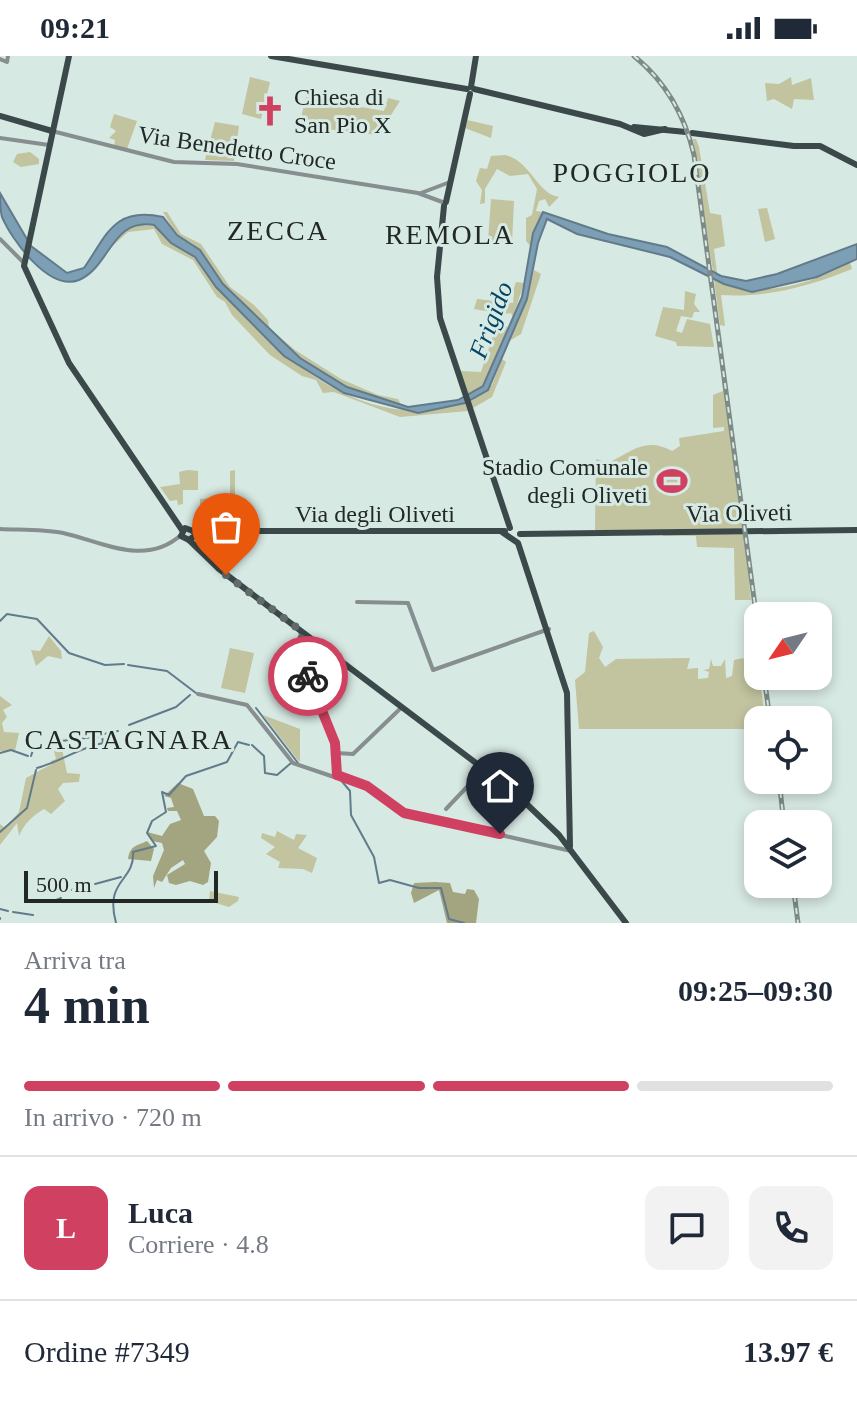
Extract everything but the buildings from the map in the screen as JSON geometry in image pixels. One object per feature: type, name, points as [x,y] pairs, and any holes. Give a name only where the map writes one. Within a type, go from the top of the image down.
[{"type":"main road","points":[[69,56],[25,262],[69,363],[197,547],[219,569],[538,812],[573,852],[626,923]]},
{"type":"main road","points":[[271,56],[471,90],[631,128],[665,129],[791,146],[820,146],[857,165]]},
{"type":"main road","points":[[476,56],[446,203],[437,277],[438,305],[464,389],[549,629],[569,707],[568,834],[573,852]]},
{"type":"main road","points":[[0,116],[52,131]]},
{"type":"main road","name":"Via Oliveti","points":[[514,532],[857,530]]},
{"type":"main road","name":"Via degli Oliveti","points":[[187,535],[514,532]]},
{"type":"main road","points":[[559,835],[568,834]]},
{"type":"main road","points":[[568,834],[588,872]]},
{"type":"street","points":[[1,58],[7,62],[8,56]]},
{"type":"street","name":"Via Benedetto Croce","points":[[52,131],[174,162],[237,164],[418,193],[446,203]]},
{"type":"street","points":[[0,138],[49,145]]},
{"type":"street","name":"Via Benedetto Croce","points":[[418,193],[449,185]]},
{"type":"street","points":[[433,189],[433,199]]},
{"type":"street","points":[[0,239],[25,262]]},
{"type":"street","points":[[0,529],[61,533],[104,546],[144,552],[153,552],[187,535]]},
{"type":"street","points":[[357,602],[408,603],[433,670],[549,629]]},
{"type":"street","points":[[300,630],[304,665],[336,753],[337,776]]},
{"type":"street","points":[[198,694],[247,705],[295,765],[367,786],[404,813],[573,852]]},
{"type":"street","points":[[336,753],[353,754],[402,707]]},
{"type":"street","points":[[446,809],[484,769]]},
{"type":"green space","points":[[250,77],[270,82],[261,119],[242,114]]},
{"type":"green space","points":[[791,77],[792,85],[811,78],[814,100],[794,99],[792,109],[774,99],[767,101],[765,83],[779,84]]},
{"type":"green space","points":[[306,97],[384,111],[388,98],[400,101],[378,135],[299,126]]},
{"type":"green space","points":[[114,114],[137,121],[127,149],[114,146],[115,140],[109,138],[116,131],[110,127]]},
{"type":"green space","points":[[467,120],[493,126],[491,138],[465,128]]},
{"type":"green space","points":[[215,122],[239,126],[234,161],[205,160]]},
{"type":"green space","points":[[693,139],[699,147],[710,213],[721,215],[725,246],[714,249],[717,273],[713,272]]},
{"type":"green space","points":[[30,152],[39,159],[39,164],[21,167],[13,162],[17,154]]},
{"type":"green space","points":[[505,155],[521,164],[551,195],[559,197],[549,207],[545,199],[539,201],[536,211],[543,212],[531,247],[526,241],[526,218],[532,215],[537,189],[528,174],[510,176],[497,169],[485,189],[485,203],[480,204],[482,190],[476,181],[480,168],[487,169],[491,156]]},
{"type":"green space","points":[[491,199],[514,201],[512,243],[488,241]]},
{"type":"green space","points":[[767,208],[775,239],[765,242],[758,209]]},
{"type":"green space","points":[[163,212],[167,212],[181,234],[201,244],[230,287],[254,305],[268,320],[269,328],[295,350],[341,379],[378,395],[398,399],[402,406],[347,387],[300,358],[223,284],[193,244],[177,235]]},
{"type":"green space","points":[[133,224],[159,227],[171,242],[196,259],[250,321],[280,349],[312,374],[346,394],[383,407],[423,410],[465,403],[468,411],[400,417],[334,392],[323,393],[316,380],[302,376],[270,355],[232,315],[225,302],[217,297],[193,260],[162,244],[154,229],[128,232],[109,249],[118,235]]},
{"type":"green space","points":[[850,262],[852,269],[820,281],[772,293],[721,295],[725,326],[720,325],[714,280],[748,289],[784,287],[818,277]]},
{"type":"green space","points":[[534,270],[541,274],[521,334],[509,341],[527,299]]},
{"type":"green space","points":[[516,282],[524,283],[513,317],[511,313],[503,314],[497,329],[497,313],[474,309],[477,299],[513,303],[514,292],[499,288],[514,288]]},
{"type":"green space","points":[[685,291],[696,294],[694,304],[700,312],[694,312],[692,318],[681,316],[676,331],[682,333],[687,319],[710,324],[714,347],[677,346],[676,342],[655,336],[663,307],[684,310]]},
{"type":"green space","points":[[716,323],[742,529],[595,531],[596,459],[608,463],[646,445],[672,451],[680,446],[679,438],[724,431],[724,427],[713,428],[713,395],[723,391]]},
{"type":"green space","points":[[504,326],[508,327],[483,386],[468,395],[460,371],[481,372],[493,336]]},
{"type":"green space","points":[[502,359],[506,362],[492,397],[473,408],[470,402],[492,385]]},
{"type":"green space","points":[[235,470],[235,529],[216,529],[215,518],[200,515],[200,499],[230,497],[230,471]]},
{"type":"green space","points":[[198,471],[198,490],[183,490],[183,504],[178,505],[177,500],[170,501],[160,487],[180,484],[179,472]]},
{"type":"green space","points":[[663,534],[744,534],[751,600],[735,600],[734,548],[697,547],[696,536]]},
{"type":"green space","points":[[594,631],[603,647],[599,658],[605,667],[616,659],[690,658],[687,669],[698,668],[698,679],[708,678],[709,672],[703,670],[709,669],[711,659],[713,666],[721,666],[725,659],[726,678],[732,676],[734,660],[743,658],[744,690],[761,690],[763,706],[744,706],[744,729],[579,729],[575,680],[585,672],[589,633]]},
{"type":"green space","points":[[49,636],[61,651],[62,659],[48,656],[36,666],[31,650],[40,651]]},
{"type":"green space","points":[[230,648],[254,653],[245,693],[221,688]]},
{"type":"green space","points":[[0,696],[12,705],[3,710],[7,717],[2,723],[4,732],[19,733],[15,751],[0,751]]},
{"type":"green space","points":[[263,715],[300,729],[300,762],[297,759]]},
{"type":"green space","points":[[62,749],[67,773],[80,774],[79,782],[63,783],[58,789],[65,801],[51,814],[44,809],[36,814],[19,836],[17,823],[0,845],[0,824],[5,828],[19,812],[26,778],[52,764],[51,761],[56,759],[54,751]]},
{"type":"green space","points":[[178,783],[193,789],[204,816],[215,816],[219,821],[217,837],[204,851],[211,863],[208,882],[203,885],[190,881],[176,885],[169,883],[167,875],[185,864],[183,860],[171,868],[162,882],[157,880],[154,888],[153,876],[164,850],[162,843],[152,841],[147,832],[162,836],[170,824],[181,820],[177,811],[168,811],[167,808],[174,807],[171,798],[164,796]]},
{"type":"green space","points":[[277,831],[294,840],[296,834],[307,835],[298,848],[317,858],[312,873],[303,869],[278,868],[280,862],[266,854],[275,847],[261,838],[262,833],[275,837]]},
{"type":"green space","points":[[147,841],[154,849],[151,861],[128,859],[132,848]]},
{"type":"green space","points":[[414,883],[450,883],[453,892],[465,894],[467,889],[474,890],[479,899],[476,923],[447,923],[439,890],[414,903],[411,893]]},
{"type":"green space","points":[[210,891],[239,897],[238,901],[229,907],[209,901]]},
{"type":"water","points":[[0,193],[31,246],[67,273],[84,268],[106,234],[123,220],[146,215],[163,217],[177,235],[200,250],[223,284],[300,358],[347,387],[408,407],[458,400],[483,386],[522,297],[533,233],[543,212],[608,234],[667,247],[721,276],[746,281],[777,274],[857,244],[857,259],[817,277],[752,292],[724,284],[670,257],[577,234],[547,219],[538,243],[527,299],[488,390],[465,403],[418,413],[344,393],[284,356],[216,287],[195,257],[171,243],[154,225],[129,229],[98,265],[79,280],[67,282],[56,278],[33,262],[14,238],[2,217]]},
{"type":"waterway","points":[[0,621],[7,614],[37,619],[69,653],[105,665],[124,664]]},
{"type":"waterway","points":[[128,665],[167,671],[196,693]]},
{"type":"waterway","points":[[129,725],[176,707],[190,695]]},
{"type":"waterway","points":[[256,708],[298,763]]},
{"type":"waterway","points":[[104,734],[118,731]]},
{"type":"waterway","points":[[37,768],[103,743],[102,736],[53,742]]},
{"type":"waterway","points":[[116,923],[114,898],[130,870],[133,852],[156,846],[147,833],[152,821],[166,812],[162,792],[169,795],[186,776],[227,762],[238,742],[249,745]]},
{"type":"waterway","points":[[31,756],[34,747],[43,745]]},
{"type":"waterway","points":[[252,745],[264,756],[265,773],[277,775],[291,763]]},
{"type":"waterway","points":[[0,753],[11,750],[28,756]]},
{"type":"waterway","points":[[0,832],[27,808],[36,770]]},
{"type":"waterway","points":[[340,779],[350,791],[351,815],[374,857],[379,883],[390,880],[419,888],[441,888],[449,919],[464,923]]},
{"type":"waterway","points":[[95,884],[121,877]]},
{"type":"waterway","points":[[72,890],[91,885]]},
{"type":"waterway","points":[[54,901],[61,898]]},
{"type":"waterway","points":[[0,909],[8,911]]},
{"type":"waterway","points":[[13,912],[33,915]]},
{"type":"railway","points":[[634,56],[672,100],[694,155],[754,602]]},
{"type":"railway","points":[[766,690],[768,706]]},
{"type":"railway","points":[[781,794],[782,810]]},
{"type":"railway","points":[[795,898],[798,923]]},
{"type":"way so far","points":[[226,575],[300,630],[301,652],[308,676]]},
{"type":"place","name":"Chiesa di San Pio X","points":[[270,111]]},
{"type":"place","name":"Stadio Comunale degli Oliveti","points":[[672,481]]},
{"type":"district","name":"POGGIOLO","points":[[632,172]]},
{"type":"district","name":"ZECCA","points":[[278,230]]},
{"type":"district","name":"REMOLA","points":[[450,234]]},
{"type":"district","name":"CASTAGNARA","points":[[129,739]]},
{"type":"route","points":[[308,676],[325,725],[334,739],[337,775],[367,786],[404,813],[500,834]]},
{"type":"water label","name":"Frigido","points":[[491,320]]}]
